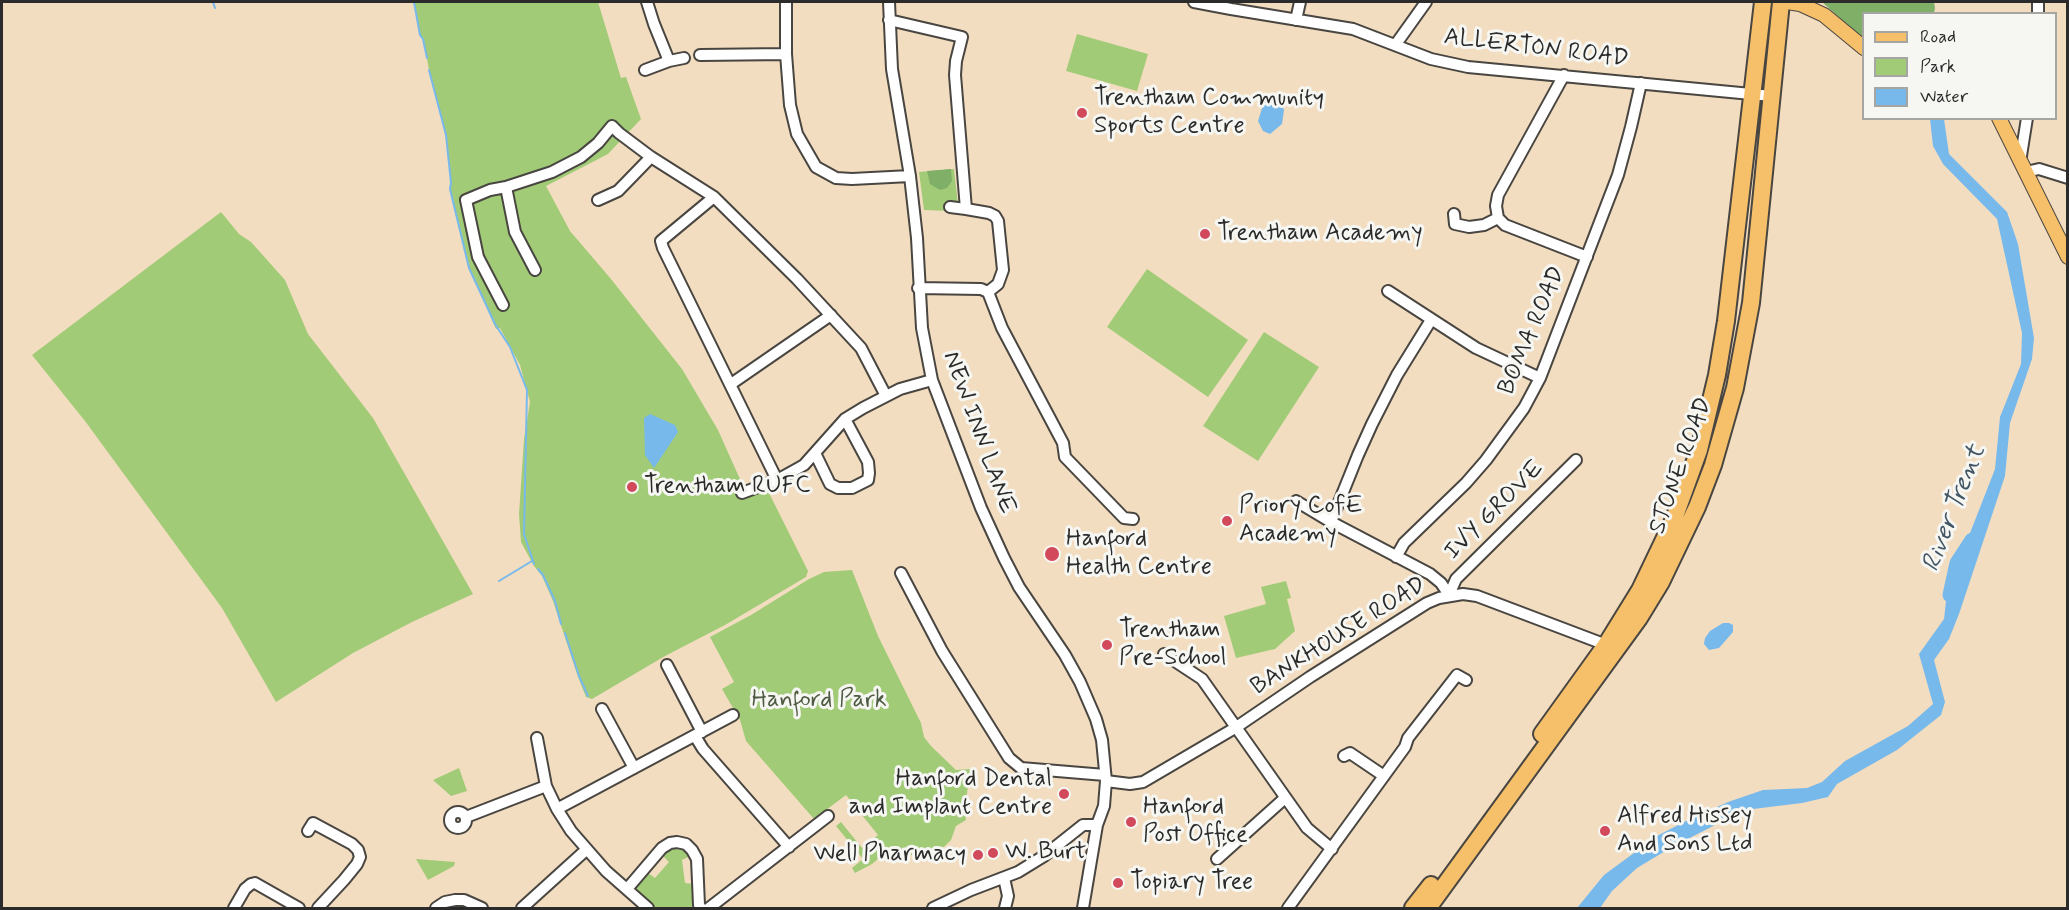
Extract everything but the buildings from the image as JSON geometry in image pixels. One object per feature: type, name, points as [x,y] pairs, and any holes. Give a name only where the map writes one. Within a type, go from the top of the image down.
[{"type":"highway","name":"STONE ROAD","points":[[1428,909],[1612,647],[1660,551],[1687,488],[1699,450],[1717,375],[1726,321],[1763,2]]},
{"type":"highway","name":"STONE ROAD","points":[[1413,909],[1661,582],[1697,507],[1725,427],[1751,303],[1781,2]]},
{"type":"main road","points":[[1787,2],[1800,4],[1824,15],[1862,47]]},
{"type":"main road","points":[[2000,120],[2067,257]]},
{"type":"street","points":[[647,2],[669,61]]},
{"type":"street","points":[[786,2],[786,54],[790,105],[797,134],[816,167],[836,178],[910,176]]},
{"type":"street","name":"NEW INN LANE","points":[[889,2],[892,69],[910,176],[923,337],[932,380],[981,508],[1004,558],[1019,587],[1065,655],[1086,694],[1101,740],[1105,778],[1104,806],[1097,825],[1083,909]]},
{"type":"street","name":"ALLERTON ROAD","points":[[1194,2],[1353,28],[1431,59],[1468,67],[1772,96]]},
{"type":"street","points":[[1296,20],[1300,2]]},
{"type":"street","points":[[1396,44],[1426,2]]},
{"type":"street","points":[[889,20],[967,38],[956,61],[955,75],[966,209]]},
{"type":"street","points":[[700,55],[786,54]]},
{"type":"street","points":[[645,70],[684,58]]},
{"type":"street","points":[[1564,75],[1498,195],[1496,206],[1498,218],[1505,225],[1587,257]]},
{"type":"street","name":"BOMA ROAD","points":[[1396,557],[1404,543],[1466,483],[1486,460],[1524,408],[1540,378],[1618,175],[1641,83]]},
{"type":"street","points":[[2027,120],[2023,167],[2039,169],[2067,178]]},
{"type":"street","points":[[503,305],[478,257],[466,200],[490,190],[552,172],[581,157],[602,140],[612,126],[651,157],[714,197],[861,348],[886,396]]},
{"type":"street","points":[[598,200],[618,191],[651,157]]},
{"type":"street","points":[[506,187],[515,232],[535,270]]},
{"type":"street","points":[[714,197],[661,241],[777,480]]},
{"type":"street","points":[[950,207],[989,213],[998,221],[1003,270],[998,284],[988,292]]},
{"type":"street","points":[[1453,222],[1476,227],[1498,218]]},
{"type":"street","points":[[918,288],[981,289],[988,292],[1002,328],[1052,434],[1063,443],[1065,457],[1127,522]]},
{"type":"street","points":[[1388,291],[1476,348],[1540,378]]},
{"type":"street","points":[[731,384],[831,315]]},
{"type":"street","points":[[1331,522],[1372,424],[1397,375],[1431,320]]},
{"type":"street","points":[[742,493],[777,480],[804,465],[845,419],[900,389],[932,380]]},
{"type":"street","points":[[815,453],[830,484],[838,488],[852,488],[868,480],[868,462],[845,419]]},
{"type":"street","name":"IVY GROVE","points":[[1449,595],[1456,579],[1576,460]]},
{"type":"street","points":[[1296,501],[1430,574],[1442,583],[1449,595]]},
{"type":"street","name":"BANKHOUSE ROAD","points":[[901,573],[942,651],[1009,758],[1021,768],[1105,778],[1130,784],[1143,782],[1235,728],[1310,677],[1427,603],[1449,595],[1477,596],[1612,647]]},
{"type":"street","points":[[1164,659],[1202,679],[1307,828],[1332,849]]},
{"type":"street","points":[[667,664],[699,734],[703,749],[789,847]]},
{"type":"street","points":[[1288,909],[1406,747],[1408,738],[1457,675],[1466,680]]},
{"type":"street","points":[[601,706],[634,768]]},
{"type":"street","points":[[556,809],[733,715]]},
{"type":"street","points":[[537,738],[546,786],[556,809],[586,850],[645,908]]},
{"type":"street","points":[[1348,751],[1384,776]]},
{"type":"street","points":[[466,817],[546,786]]},
{"type":"street","points":[[1217,859],[1285,798]]},
{"type":"street","points":[[709,909],[828,816]]},
{"type":"street","points":[[313,823],[352,844],[358,850],[360,857],[357,864],[318,909]]},
{"type":"street","points":[[933,909],[971,890],[1004,879],[1044,856],[1079,827],[1088,824],[1097,825]]},
{"type":"street","points":[[627,889],[662,848],[670,843],[686,844],[697,860],[701,909]]},
{"type":"street","points":[[522,909],[586,850]]},
{"type":"street","points":[[1004,879],[1008,896],[1005,909]]},
{"type":"street","points":[[234,909],[245,889],[255,883],[299,909]]},
{"type":"street","points":[[436,909],[445,902],[464,900],[482,909]]},
{"type":"green space","name":"Trentham RUFC","points":[[414,2],[598,2],[621,78],[626,77],[641,119],[608,154],[546,186],[570,231],[682,369],[718,430],[748,497],[768,491],[808,571],[806,577],[725,625],[665,656],[592,699],[586,697],[542,576],[521,542],[519,514],[524,439],[530,402],[520,365],[500,328],[496,329],[469,268],[450,189],[446,135],[424,42],[420,35]]},
{"type":"green space","points":[[1822,2],[1934,2],[1934,12],[1862,12],[1862,38]]},
{"type":"green space","points":[[1077,34],[1148,54],[1137,91],[1066,71]]},
{"type":"green space","points":[[951,169],[952,181],[947,188],[940,190],[930,184],[927,171]]},
{"type":"green space","points":[[954,169],[958,205],[950,211],[924,210],[919,172]]},
{"type":"green space","points":[[221,212],[239,234],[251,242],[285,280],[308,334],[373,418],[473,594],[353,653],[276,702],[222,608],[85,421],[32,355]]},
{"type":"green space","points":[[1147,269],[1248,340],[1208,397],[1107,327]]},
{"type":"green space","points":[[1264,332],[1319,367],[1258,461],[1203,426]]},
{"type":"green space","name":"Hanford Park","points":[[852,570],[878,636],[921,723],[924,737],[956,770],[971,769],[965,805],[968,810],[965,813],[966,820],[956,826],[951,840],[945,846],[928,854],[896,856],[890,860],[888,856],[879,858],[855,873],[852,868],[863,859],[836,826],[841,822],[862,848],[878,835],[846,795],[814,819],[746,741],[740,720],[722,689],[734,682],[710,637],[809,579],[824,572]]},
{"type":"green space","points":[[1286,581],[1291,598],[1287,599],[1295,631],[1275,649],[1236,658],[1224,616],[1266,604],[1261,587]]},
{"type":"green space","points":[[459,768],[467,791],[451,796],[433,780]]},
{"type":"green space","points":[[682,846],[689,853],[688,857],[682,860],[685,883],[694,884],[692,908],[655,908],[637,892],[636,885],[648,873],[655,878],[669,862],[664,857],[664,852],[669,848]]},
{"type":"green space","points":[[416,859],[455,862],[454,866],[428,880]]},
{"type":"water","points":[[1278,95],[1284,110],[1282,124],[1270,134],[1263,131],[1258,121],[1264,102]]},
{"type":"water","points":[[1930,120],[1944,120],[1949,154],[2007,212],[2018,244],[2034,338],[2032,359],[2010,423],[2005,476],[1959,614],[1949,639],[1934,660],[1945,702],[1941,715],[1897,750],[1837,784],[1828,797],[1802,803],[1753,809],[1721,822],[1637,868],[1612,891],[1600,908],[1577,908],[1604,875],[1657,836],[1728,802],[1763,790],[1807,788],[1822,782],[1845,761],[1908,726],[1933,704],[1919,654],[1944,619],[1947,592],[1995,469],[2000,417],[2021,364],[2022,333],[1997,219],[1943,164],[1933,146]]},
{"type":"water","points":[[650,414],[675,425],[678,432],[654,468],[645,455],[644,418]]},
{"type":"water","points":[[1723,623],[1733,625],[1733,632],[1719,648],[1709,650],[1704,644],[1705,638],[1710,631]]},
{"type":"waterway","points":[[213,2],[215,8]]},
{"type":"waterway","points":[[414,2],[427,58]]},
{"type":"waterway","points":[[429,70],[446,135],[450,189],[469,268],[495,324],[510,347],[527,390],[524,534],[534,564]]},
{"type":"waterway","name":"River Trent","points":[[1950,595],[1957,563],[1972,540]]},
{"type":"waterway","points":[[499,581],[532,561]]},
{"type":"waterway","points":[[538,569],[555,601],[561,624]]},
{"type":"waterway","points":[[565,633],[588,696]]},
{"type":"place","name":"Trentham Community Sports Centre","points":[[1082,113]]},
{"type":"place","name":"Trentham Academy","points":[[1205,234]]},
{"type":"place","name":"Trentham RUFC","points":[[632,487]]},
{"type":"place","name":"Priory CofE Academy","points":[[1227,521]]},
{"type":"place","name":"Hanford Health Centre","points":[[1052,554]]},
{"type":"place","name":"Trentham Pre-School","points":[[1107,645]]},
{"type":"place","name":"Hanford Dental and Implant Centre","points":[[1064,794]]},
{"type":"place","name":"Hanford Post Office","points":[[1131,822]]},
{"type":"place","name":"Alfred Hissey And Sons Ltd","points":[[1605,831]]},
{"type":"place","name":"W. Burt","points":[[993,853]]},
{"type":"place","name":"Well Pharmacy","points":[[978,855]]},
{"type":"place","name":"Topiary Tree","points":[[1118,883]]}]
